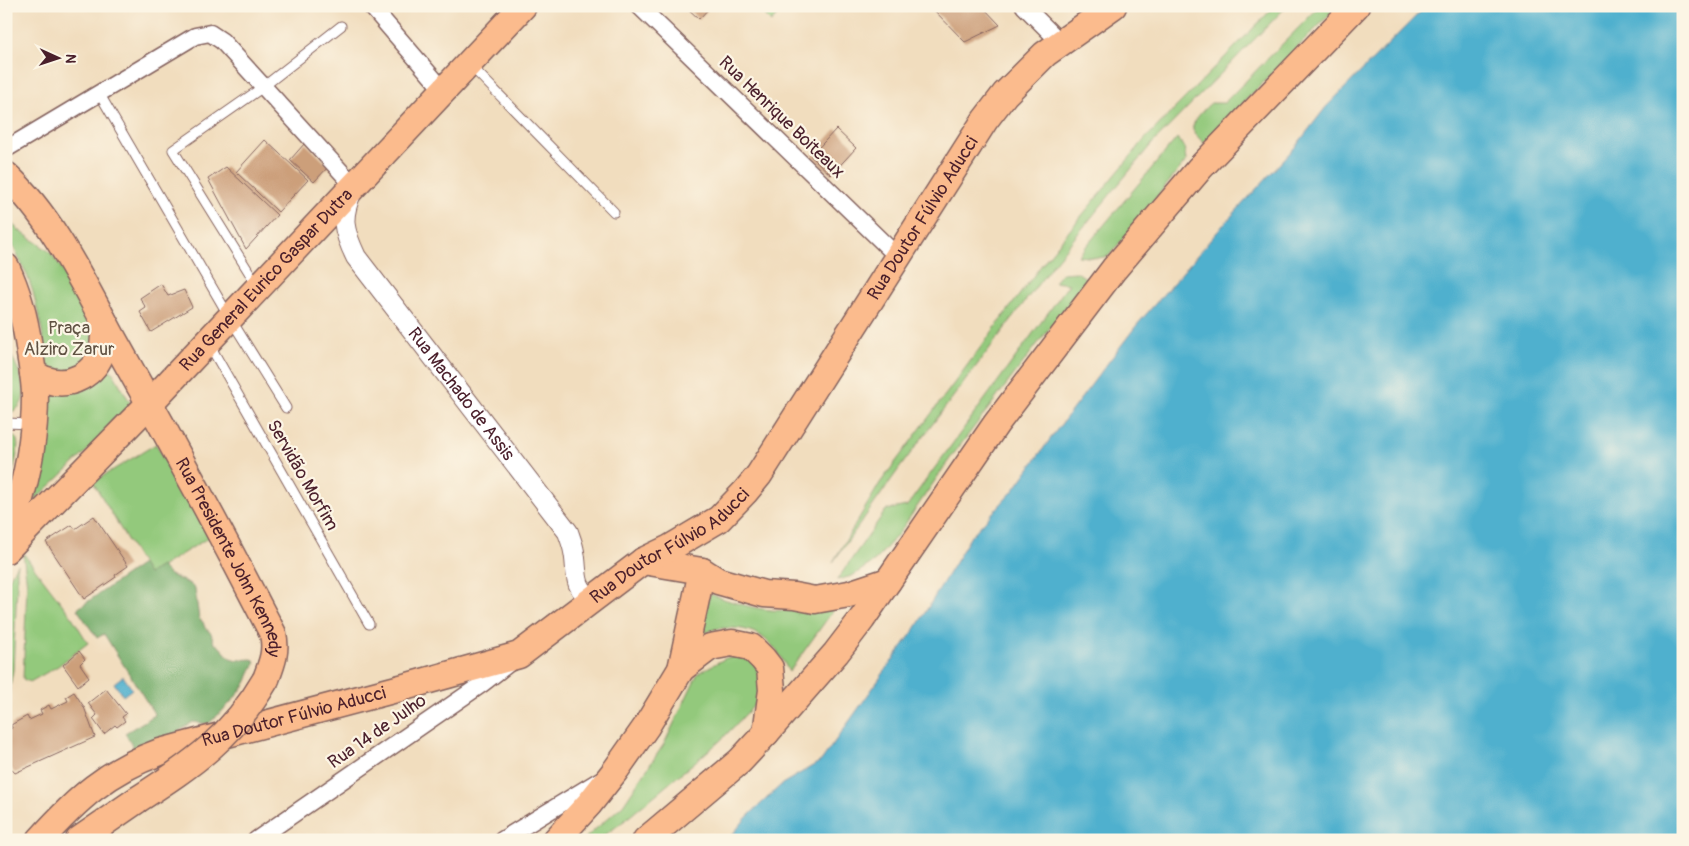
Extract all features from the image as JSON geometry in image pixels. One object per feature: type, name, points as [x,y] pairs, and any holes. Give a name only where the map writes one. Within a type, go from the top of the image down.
[{"type":"main road","name":"Rua General Eurico Gaspar Dutra","points":[[7,543],[148,399],[188,363],[523,6]]},
{"type":"main road","name":"Rua Doutor Fúlvio Aducci","points":[[40,840],[76,802],[98,783],[143,758],[519,655],[643,561],[670,548],[719,519],[759,475],[985,120],[1027,70],[1045,54],[1113,6]]},
{"type":"main road","points":[[646,840],[740,761],[836,653],[862,619],[996,424],[1114,269],[1200,168],[1356,6]]},
{"type":"main road","name":"Rua Presidente John Kennedy","points":[[6,176],[16,184],[60,242],[224,540],[275,643],[275,653],[266,679],[241,717],[222,738],[179,773],[79,840]]},
{"type":"main road","points":[[6,267],[14,282],[21,306],[35,394],[34,424],[28,471],[7,543]]},
{"type":"main road","points":[[33,373],[45,380],[60,383],[74,381],[86,374],[96,364],[102,350],[103,320]]},
{"type":"main road","points":[[130,368],[159,368],[188,363]]},
{"type":"main road","points":[[643,561],[702,572],[718,580],[764,594],[794,596],[815,600],[849,594],[888,581]]},
{"type":"main road","points":[[556,840],[589,804],[615,771],[646,727],[681,669],[702,572]]},
{"type":"main road","points":[[681,669],[710,647],[732,643],[751,647],[763,658],[770,668],[772,690],[766,733]]},
{"type":"street","points":[[371,6],[444,90]]},
{"type":"street","name":"Rua Henrique Boiteaux","points":[[639,6],[898,257]]},
{"type":"street","points":[[1024,6],[1061,43]]},
{"type":"street","points":[[6,149],[195,36],[210,33],[222,41],[354,186]]},
{"type":"street","name":"Rua Machado de Assis","points":[[354,186],[345,206],[344,216],[347,239],[356,257],[568,532],[574,551],[578,585],[581,591],[592,599]]},
{"type":"street","name":"Rua 14 de Julho","points":[[256,840],[482,684],[519,655]]},
{"type":"street","points":[[502,840],[615,771]]},
{"type":"lane","points":[[259,288],[173,150],[264,87],[341,26]]},
{"type":"lane","points":[[469,64],[614,212]]},
{"type":"lane","points":[[99,93],[230,318],[286,408]]},
{"type":"lane","name":"Servidão Morfim","points":[[208,342],[369,624]]},
{"type":"lane","points":[[6,423],[34,424]]},
{"type":"green space","points":[[755,6],[786,6],[771,22]]},
{"type":"green space","points":[[1275,6],[1287,6],[1150,146],[1054,263],[901,466],[833,562],[880,483],[1046,259],[1145,139]]},
{"type":"green space","points":[[1320,6],[1338,6],[1204,143],[1193,130],[1196,119],[1211,103],[1224,103]]},
{"type":"green space","points":[[1177,138],[1184,146],[1186,161],[1109,256],[1098,258],[1078,256]]},
{"type":"green space","name":"Praça Alziro Zarur","points":[[6,219],[50,252],[61,267],[89,320],[95,342],[79,372],[50,369],[47,363],[33,292],[27,275],[6,232]]},
{"type":"green space","points":[[1077,272],[1087,279],[949,460],[899,533],[875,561],[852,576],[837,580],[886,510],[907,506],[1069,284],[1054,282],[1062,273]]},
{"type":"green space","name":"Praça Alziro Zarur","points":[[6,348],[20,374],[24,394],[22,403],[16,410],[6,414]]},
{"type":"green space","name":"Praça Alziro Zarur","points":[[108,370],[112,371],[131,404],[116,424],[34,501],[46,431],[43,387],[83,390],[101,379]]},
{"type":"green space","points":[[6,434],[15,438],[18,445],[6,492]]},
{"type":"green space","points":[[156,444],[211,536],[148,575],[93,482]]},
{"type":"green space","points":[[23,553],[72,617],[88,643],[58,666],[30,682],[23,679],[27,586]]},
{"type":"green space","points":[[17,564],[13,670],[6,709],[6,585]]},
{"type":"green space","points":[[142,564],[148,574],[161,566],[170,575],[190,584],[195,589],[199,619],[211,633],[214,643],[230,658],[237,660],[252,659],[256,663],[246,683],[208,724],[193,722],[167,739],[134,749],[125,733],[155,715],[104,634],[97,638],[77,609]]},
{"type":"green space","points":[[710,594],[762,609],[783,611],[811,608],[840,601],[789,672],[772,646],[765,639],[749,631],[739,628],[719,629],[708,632],[698,638]]},
{"type":"green space","points":[[752,656],[768,691],[720,741],[624,821],[598,840],[583,840],[623,805],[664,744],[698,673],[726,658]]},
{"type":"water","points":[[1426,6],[1683,6],[1683,840],[728,840],[746,818],[782,784],[821,761],[917,626],[971,536],[1013,491],[1136,326],[1225,223],[1296,146],[1326,107]]},
{"type":"water","points":[[123,676],[132,689],[123,696],[114,683]]},
{"type":"building","points":[[685,6],[711,6],[699,19]]},
{"type":"building","points":[[930,6],[982,6],[1000,25],[965,42]]},
{"type":"building","points":[[836,129],[856,148],[831,175],[811,156]]},
{"type":"building","points":[[265,140],[308,180],[278,212],[236,172]]},
{"type":"building","points":[[305,143],[329,166],[314,182],[290,160]]},
{"type":"building","points":[[226,167],[277,215],[246,249],[208,179]]},
{"type":"building","points":[[161,284],[168,296],[184,290],[192,307],[151,332],[140,312],[146,308],[140,298]]},
{"type":"building","points":[[94,516],[128,566],[115,575],[116,577],[84,599],[46,542],[72,525],[75,529]]},
{"type":"building","points":[[79,651],[85,659],[80,664],[89,677],[78,686],[63,665]]},
{"type":"building","points":[[106,689],[126,714],[122,717],[125,721],[117,727],[115,725],[104,734],[93,719],[97,715],[88,703]]},
{"type":"building","points":[[74,692],[84,707],[95,737],[15,773],[6,763],[6,731],[12,728],[11,725],[27,716],[29,720],[42,714],[40,710],[49,705],[51,709],[68,701],[66,697]]}]
